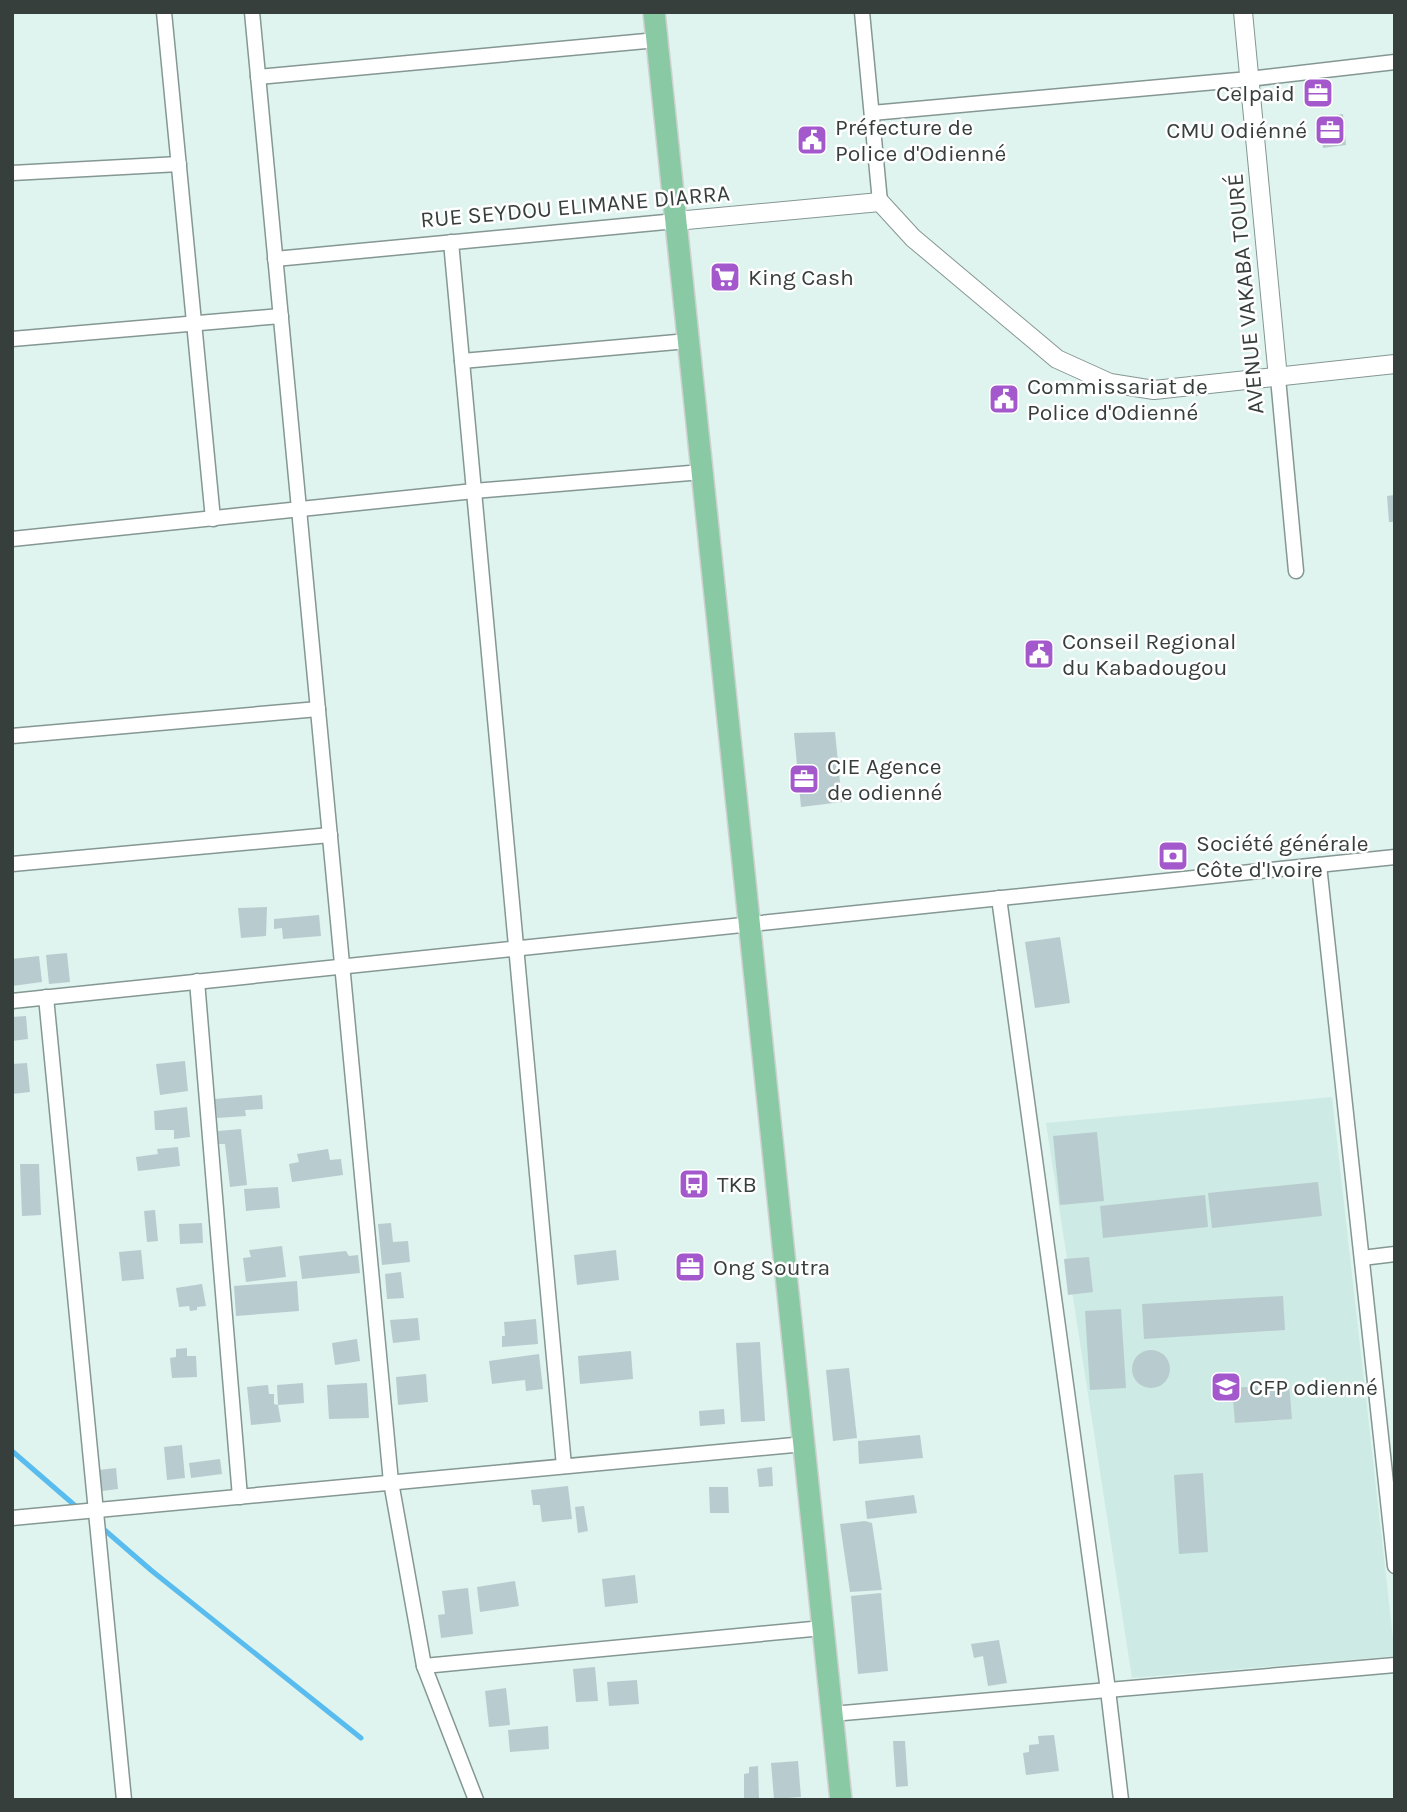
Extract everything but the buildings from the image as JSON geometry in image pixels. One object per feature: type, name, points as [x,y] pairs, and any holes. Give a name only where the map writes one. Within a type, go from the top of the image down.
[{"type":"main road","points":[[654,12],[841,1800]]},
{"type":"street","points":[[164,12],[213,519]]},
{"type":"street","points":[[252,12],[391,1482],[424,1667],[476,1800]]},
{"type":"street","points":[[862,12],[880,202],[913,237],[1057,359],[1110,383],[1154,390],[1395,364]]},
{"type":"street","name":"AVENUE VAKABA TOURÉ","points":[[1243,12],[1296,571]]},
{"type":"street","points":[[258,77],[657,40]]},
{"type":"street","points":[[872,113],[1249,79],[1395,62]]},
{"type":"street","points":[[12,173],[178,164]]},
{"type":"street","name":"RUE SEYDOU ELIMANE DIARRA","points":[[275,259],[880,202]]},
{"type":"street","points":[[451,242],[564,1466]]},
{"type":"street","points":[[12,339],[281,316]]},
{"type":"street","points":[[462,361],[688,341]]},
{"type":"street","points":[[12,539],[474,491],[702,472]]},
{"type":"street","points":[[12,736],[318,709]]},
{"type":"street","points":[[12,864],[330,835]]},
{"type":"street","points":[[12,1001],[1395,857]]},
{"type":"street","points":[[1319,865],[1395,1566]]},
{"type":"street","points":[[999,898],[1121,1800]]},
{"type":"street","points":[[197,981],[240,1497]]},
{"type":"street","points":[[46,997],[124,1800]]},
{"type":"street","points":[[1362,1258],[1395,1254]]},
{"type":"street","points":[[12,1518],[804,1444]]},
{"type":"street","points":[[424,1667],[823,1628]]},
{"type":"street","points":[[832,1714],[1395,1665]]},
{"type":"shaded area","name":"CFP odienné","points":[[1332,1097],[1395,1656],[1132,1678],[1046,1123]]},
{"type":"waterway","points":[[12,1451],[79,1509]]},
{"type":"waterway","points":[[100,1526],[152,1571],[361,1738]]},
{"type":"place","name":"Celpaid","points":[[1318,93]]},
{"type":"place","name":"CMU Odiénné","points":[[1330,130]]},
{"type":"place","name":"Préfecture de Police d'Odienné","points":[[812,140]]},
{"type":"place","name":"King Cash","points":[[725,277]]},
{"type":"place","name":"Commissariat de Police d'Odienné","points":[[1004,399]]},
{"type":"place","name":"Conseil Regional du Kabadougou","points":[[1039,654]]},
{"type":"place","name":"CIE Agence de odienné","points":[[804,779]]},
{"type":"place","name":"Société générale Côte d'Ivoire","points":[[1173,856]]},
{"type":"place","name":"TKB","points":[[694,1184]]},
{"type":"place","name":"Ong Soutra","points":[[690,1267]]},
{"type":"place","name":"CFP odienné","points":[[1226,1387]]}]
